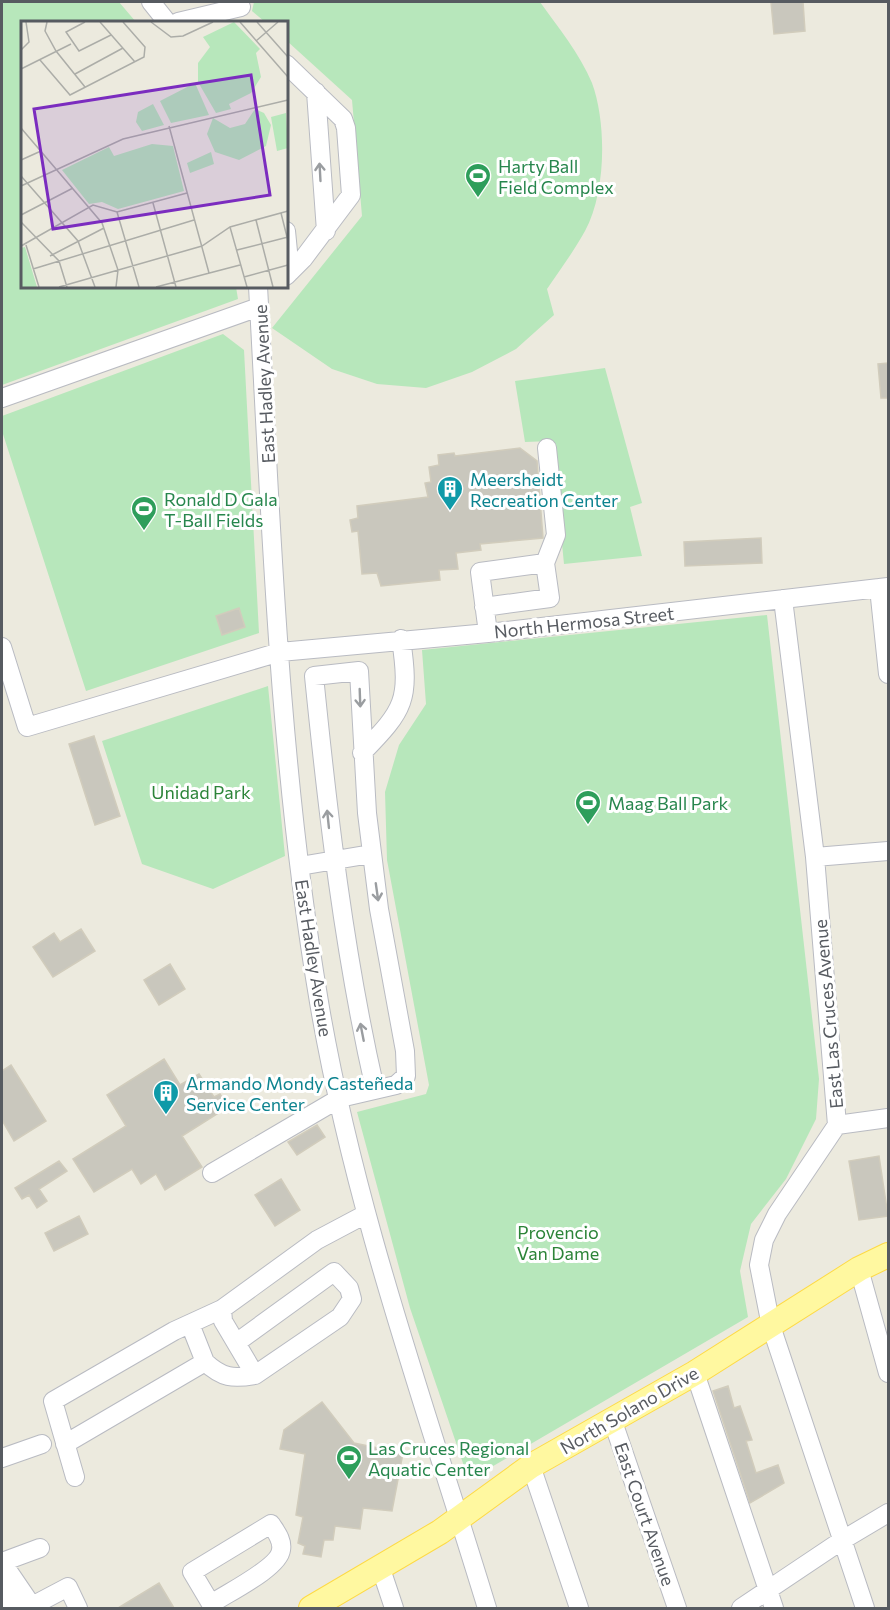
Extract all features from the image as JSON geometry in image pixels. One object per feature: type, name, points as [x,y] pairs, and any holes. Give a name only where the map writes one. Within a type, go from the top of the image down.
[{"type":"main road","name":"North Solano Drive","points":[[311,1608],[440,1532],[531,1466],[695,1373],[859,1269],[888,1255]]},
{"type":"street","points":[[151,2],[185,18],[241,10]]},
{"type":"street","points":[[288,66],[337,112],[346,128],[351,195],[326,231],[288,274]]},
{"type":"street","points":[[316,92],[326,231]]},
{"type":"street","name":"East Hadley Avenue","points":[[258,288],[280,652],[300,866],[319,1004],[366,1214],[487,1608]]},
{"type":"street","points":[[2,398],[259,307]]},
{"type":"street","points":[[484,606],[550,598],[545,563],[556,535],[547,448]]},
{"type":"street","points":[[488,633],[480,572],[545,563]]},
{"type":"street","points":[[884,588],[888,674]]},
{"type":"street","name":"North Hermosa Street","points":[[2,647],[27,727],[280,652],[401,639],[488,633],[884,588]]},
{"type":"street","name":"East Las Cruces Avenue","points":[[783,599],[815,857],[837,1125],[777,1214],[764,1240],[759,1265],[771,1326],[865,1608]]},
{"type":"street","points":[[363,753],[387,728],[404,700],[406,677],[401,639]]},
{"type":"street","points":[[212,1173],[340,1098],[402,1082],[406,1065],[372,854],[356,644]]},
{"type":"street","points":[[359,670],[314,676],[334,860],[363,1038],[375,1089]]},
{"type":"street","points":[[815,857],[888,851]]},
{"type":"street","points":[[300,866],[372,854]]},
{"type":"street","points":[[837,1125],[888,1118]]},
{"type":"street","points":[[75,1477],[52,1401],[190,1324],[222,1309],[317,1240],[366,1214]]},
{"type":"street","points":[[859,1269],[888,1373]]},
{"type":"street","points":[[190,1324],[205,1362],[218,1374],[233,1379],[255,1375],[340,1317],[352,1299],[349,1288],[334,1272],[237,1343]]},
{"type":"street","points":[[222,1309],[223,1321],[255,1375]]},
{"type":"street","points":[[65,1444],[205,1362]]},
{"type":"street","points":[[695,1373],[774,1608]]},
{"type":"street","name":"East Court Avenue","points":[[612,1419],[677,1608]]},
{"type":"street","points":[[2,1458],[42,1444]]},
{"type":"street","points":[[531,1466],[579,1608]]},
{"type":"street","points":[[741,1608],[841,1541],[888,1513]]},
{"type":"street","points":[[271,1524],[280,1538],[281,1551],[274,1563],[233,1600],[211,1604],[192,1572],[271,1524]]},
{"type":"street","points":[[40,1548],[2,1562],[33,1607],[68,1587],[78,1608]]},
{"type":"street","points":[[380,1566],[394,1608]]},
{"type":"street","points":[[2,1586],[14,1608]]},
{"type":"green space","points":[[2,2],[119,2],[135,21],[21,21],[21,288],[236,288],[238,299],[2,385]]},
{"type":"green space","name":"Harty Ball Field Complex","points":[[254,2],[540,2],[575,51],[592,83],[600,118],[602,158],[597,198],[592,215],[576,246],[547,289],[554,315],[516,349],[472,372],[426,388],[377,384],[332,369],[272,328],[362,216],[352,100],[288,42],[288,21],[264,21],[252,11]]},
{"type":"green space","name":"Ronald D Gala T-Ball Fields","points":[[223,334],[244,350],[259,633],[86,691],[2,431],[2,416]]},
{"type":"green space","points":[[605,368],[642,503],[630,507],[642,556],[564,564],[552,441],[525,442],[515,381]]},
{"type":"green space","name":"Provencio Van Dame","points":[[767,615],[819,1079],[816,1119],[786,1179],[751,1224],[740,1271],[748,1317],[476,1476],[465,1469],[410,1308],[357,1112],[426,1094],[429,1085],[387,860],[385,792],[399,745],[426,704],[422,650]]},
{"type":"green space","name":"Unidad Park","points":[[268,686],[285,856],[213,889],[142,864],[102,741]]},
{"type":"building","points":[[771,2],[803,2],[805,31],[774,34]]},
{"type":"building","points":[[888,363],[888,398],[881,398],[878,364]]},
{"type":"building","name":"Meersheidt Recreation Center","points":[[520,448],[537,461],[543,538],[480,544],[481,550],[456,553],[458,569],[439,570],[440,580],[381,586],[377,573],[362,574],[358,531],[352,532],[350,520],[358,518],[357,506],[428,497],[425,483],[431,482],[429,467],[439,465],[438,455],[454,453],[455,456]]},
{"type":"building","points":[[761,538],[762,563],[685,566],[684,542]]},
{"type":"building","points":[[239,608],[245,627],[222,635],[216,616]]},
{"type":"building","points":[[94,736],[120,816],[95,825],[69,744]]},
{"type":"building","points":[[81,929],[95,951],[53,977],[33,947],[54,933],[60,942]]},
{"type":"building","points":[[170,964],[185,989],[159,1005],[144,980]]},
{"type":"building","name":"Armando Mondy Casteñeda Service Center","points":[[164,1059],[180,1085],[199,1074],[214,1097],[220,1094],[228,1107],[182,1136],[202,1167],[165,1190],[156,1174],[141,1184],[132,1169],[94,1192],[73,1159],[126,1126],[107,1095]]},
{"type":"building","points":[[11,1065],[46,1121],[14,1141],[2,1120],[2,1071]]},
{"type":"building","points":[[317,1125],[325,1137],[297,1155],[288,1142]]},
{"type":"building","points":[[879,1156],[888,1216],[859,1220],[849,1161]]},
{"type":"building","points":[[59,1161],[67,1171],[39,1189],[47,1201],[37,1208],[29,1195],[22,1199],[15,1188]]},
{"type":"building","points":[[281,1179],[300,1210],[275,1226],[255,1195]]},
{"type":"building","points":[[79,1216],[88,1234],[54,1251],[45,1233]]},
{"type":"building","points":[[728,1386],[734,1408],[740,1406],[752,1440],[746,1441],[756,1473],[778,1465],[784,1483],[750,1503],[713,1391]]},
{"type":"building","name":"Las Cruces Regional Aquatic Center","points":[[322,1402],[354,1443],[403,1453],[392,1511],[363,1508],[360,1529],[335,1526],[333,1540],[324,1540],[321,1557],[303,1554],[305,1546],[298,1543],[303,1517],[296,1515],[305,1454],[280,1449],[284,1430]]},
{"type":"building","points":[[159,1583],[174,1608],[118,1608]]},
{"type":"place","name":"Harty Ball Field Complex","points":[[478,199]]},
{"type":"place","name":"Meersheidt Recreation Center","points":[[450,512]]},
{"type":"place","name":"Ronald D Gala T-Ball Fields","points":[[144,532]]},
{"type":"place","name":"Maag Ball Park","points":[[588,826]]},
{"type":"place","name":"Armando Mondy Casteñeda Service Center","points":[[166,1116]]},
{"type":"place","name":"Las Cruces Regional Aquatic Center","points":[[349,1481]]}]
